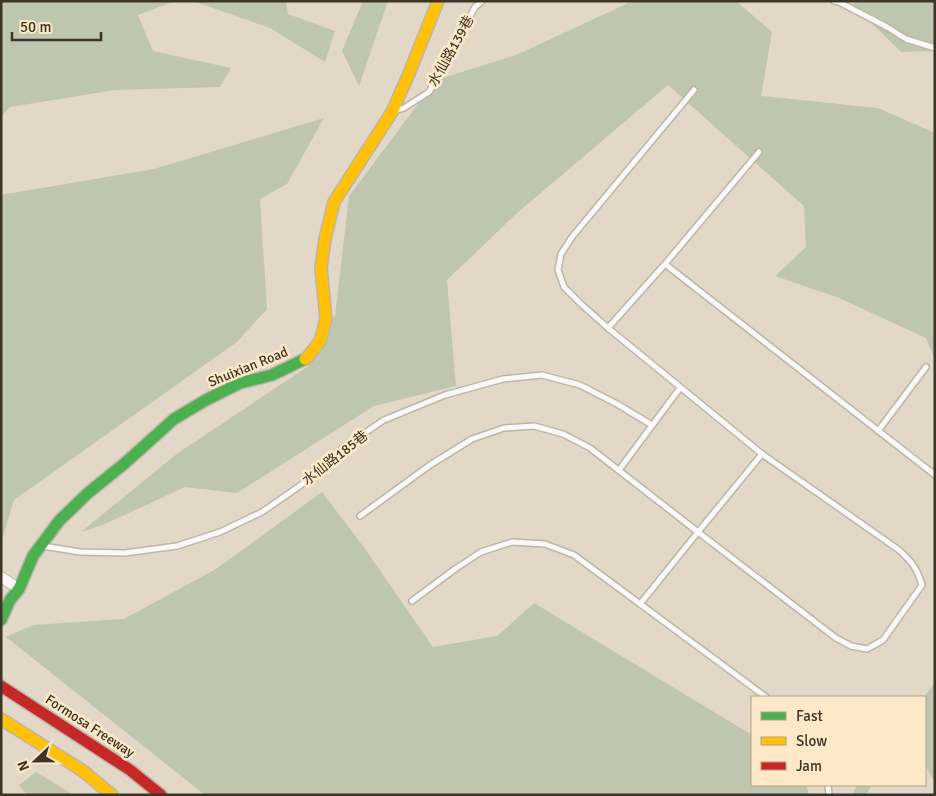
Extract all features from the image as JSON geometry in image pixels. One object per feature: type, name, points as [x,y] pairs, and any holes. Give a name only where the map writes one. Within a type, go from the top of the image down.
[{"type":"main road","name":"Shuixian Road","points":[[1,620],[10,600],[19,589],[33,556],[58,521],[88,493],[174,420],[206,400],[240,383],[272,375],[307,358],[320,341],[326,319],[321,268],[334,202],[392,112],[438,1]]},
{"type":"main road","name":"Formosa Freeway","points":[[1,686],[130,770],[160,795]]},
{"type":"main road","points":[[1,719],[82,771],[112,795]]},
{"type":"main road","points":[[82,771],[105,795]]},
{"type":"street","points":[[1,577],[19,589]]},
{"type":"lane","name":"水仙路139巷","points":[[392,112],[404,108],[429,92],[475,7],[482,1]]},
{"type":"lane","points":[[834,1],[887,27],[906,39],[935,48]]},
{"type":"lane","points":[[360,516],[430,465],[472,439],[504,428],[534,426],[563,434],[590,448],[836,638],[851,646],[867,649],[883,640],[922,585],[919,573],[910,560],[899,550],[762,454],[680,388],[581,304],[564,287],[558,270],[561,254],[572,237],[694,90]]},
{"type":"lane","points":[[608,328],[760,152]]},
{"type":"lane","points":[[665,264],[935,476]]},
{"type":"lane","points":[[878,431],[926,366]]},
{"type":"lane","name":"水仙路185巷","points":[[41,546],[80,552],[124,553],[177,546],[220,532],[262,512],[301,485],[340,449],[384,420],[444,395],[503,379],[542,375],[580,386],[618,404],[652,425]]},
{"type":"lane","points":[[619,470],[680,388]]},
{"type":"lane","points":[[640,604],[762,454]]},
{"type":"lane","points":[[412,600],[481,552],[512,542],[545,544],[574,555],[765,696]]},
{"type":"green space","points":[[1,1],[175,1],[138,15],[153,51],[231,68],[220,87],[115,90],[10,107],[1,117]]},
{"type":"green space","points":[[193,1],[286,1],[288,14],[335,31],[325,62],[270,28]]},
{"type":"green space","points":[[363,1],[388,1],[359,86],[342,51]]},
{"type":"green space","points":[[633,1],[736,1],[772,32],[761,96],[878,108],[935,133],[935,360],[926,338],[839,298],[775,276],[806,247],[804,206],[668,85],[516,214],[447,280],[456,386],[374,406],[237,493],[185,487],[105,524],[81,532],[178,453],[307,367],[335,316],[349,196],[436,80],[516,55]]},
{"type":"green space","points":[[858,1],[935,1],[935,51],[901,52],[852,4]]},
{"type":"green space","points":[[324,118],[287,184],[260,199],[267,309],[237,342],[14,500],[1,543],[1,195],[154,169]]},
{"type":"green space","points":[[322,492],[363,546],[433,647],[497,636],[534,603],[751,734],[751,786],[806,786],[809,795],[205,795],[6,637],[33,625],[124,619],[216,569]]},
{"type":"green space","points":[[935,683],[935,783],[926,767],[925,696]]},
{"type":"green space","points":[[36,772],[74,795],[27,795],[19,785]]},
{"type":"green space","points":[[856,786],[871,786],[866,795],[852,795]]},
{"type":"traffic: fast","points":[[1,620],[10,600],[19,589],[33,556],[59,521],[88,493],[174,419],[240,383],[272,375],[305,359]]},
{"type":"traffic: slow","points":[[305,359],[320,341],[326,319],[321,268],[325,239],[334,202],[392,112],[438,1]]},
{"type":"traffic: slow","points":[[1,719],[83,771],[112,795]]},
{"type":"traffic: jam","points":[[1,686],[130,770],[161,795]]}]
